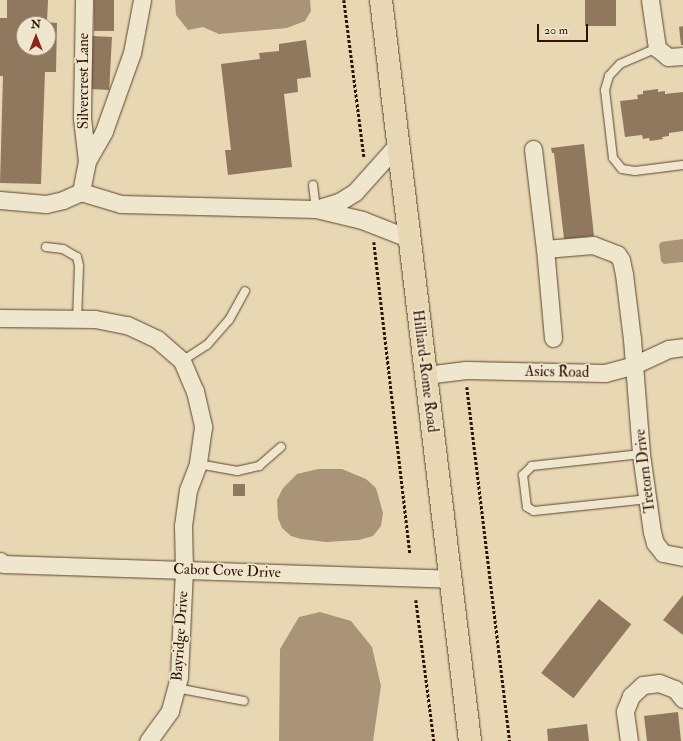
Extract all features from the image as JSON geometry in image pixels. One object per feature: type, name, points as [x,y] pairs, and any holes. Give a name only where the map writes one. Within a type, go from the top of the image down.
[{"type":"main road","name":"Hilliard-Rome Road","points":[[381,0],[408,238],[470,741]]},
{"type":"street","name":"Silvercrest Lane","points":[[84,0],[82,118],[87,161]]},
{"type":"street","points":[[81,192],[87,161],[104,131],[132,53],[142,0]]},
{"type":"street","points":[[650,0],[657,48],[668,57],[683,56]]},
{"type":"street","points":[[316,209],[340,202],[368,180],[398,144]]},
{"type":"street","points":[[533,149],[545,249],[553,338]]},
{"type":"street","points":[[0,200],[46,204],[63,200],[81,192],[121,204],[316,209],[372,224],[408,238]]},
{"type":"street","name":"Tretorn Drive","points":[[545,249],[593,245],[617,254],[621,260],[624,274],[634,366],[641,454],[655,543],[663,553],[683,557]]},
{"type":"street","points":[[0,318],[95,319],[127,325],[157,340],[182,361]]},
{"type":"street","name":"Asics Road","points":[[426,375],[466,370],[605,372],[634,366],[670,348],[683,347]]},
{"type":"street","name":"Bayridge Drive","points":[[148,741],[170,711],[180,677],[184,570],[182,526],[188,490],[198,464],[203,427],[195,391],[182,361]]},
{"type":"street","name":"Cabot Cove Drive","points":[[1,564],[451,579]]},
{"type":"street","points":[[629,741],[625,711],[631,696],[643,685],[660,683],[675,689],[683,699]]},
{"type":"lane","points":[[657,48],[620,64],[609,76],[605,90],[613,158],[622,169],[635,171],[683,165]]},
{"type":"lane","points":[[313,185],[316,209]]},
{"type":"lane","points":[[46,247],[63,249],[77,257],[79,266],[77,320]]},
{"type":"lane","points":[[182,361],[207,345],[229,320],[245,291]]},
{"type":"lane","points":[[198,464],[237,471],[259,466],[281,447]]},
{"type":"lane","points":[[641,454],[532,466],[523,475],[527,507],[534,511],[648,499]]},
{"type":"lane","points":[[176,688],[244,701]]},
{"type":"path","points":[[344,0],[368,180]]},
{"type":"path","points":[[372,224],[410,553]]},
{"type":"path","points":[[467,387],[510,741]]},
{"type":"path","points":[[416,600],[434,741]]},
{"type":"shaded area","points":[[175,0],[310,0],[311,11],[305,21],[287,28],[219,34],[203,27],[188,30],[176,15]]},
{"type":"shaded area","points":[[683,239],[683,262],[664,264],[661,261],[659,245],[661,242]]},
{"type":"shaded area","points":[[318,469],[342,469],[366,479],[376,488],[383,513],[381,526],[373,536],[359,540],[326,542],[301,539],[291,536],[282,528],[278,518],[277,500],[283,488],[297,474]]},
{"type":"shaded area","points":[[320,612],[351,621],[372,647],[381,686],[373,741],[279,741],[280,649],[299,617]]},
{"type":"building","points":[[7,0],[48,0],[47,16],[16,16],[16,56],[56,56],[57,23],[56,72],[45,72],[41,184],[0,183],[3,76],[0,76],[0,18],[7,18]]},
{"type":"building","points":[[94,0],[114,0],[114,31],[94,31]]},
{"type":"building","points":[[585,0],[616,0],[616,26],[585,26]]},
{"type":"building","points":[[683,26],[683,45],[681,45],[679,27]]},
{"type":"building","points":[[92,36],[112,37],[109,90],[89,89]]},
{"type":"building","points":[[306,40],[311,77],[297,79],[298,92],[284,94],[292,167],[228,175],[225,150],[231,150],[221,64],[260,59],[259,53],[279,51],[279,44]]},
{"type":"building","points":[[658,89],[658,92],[665,91],[665,94],[683,92],[683,131],[669,133],[669,136],[662,137],[663,139],[650,141],[649,138],[643,139],[642,135],[625,137],[620,101],[638,99],[637,95],[643,94],[643,91]]},
{"type":"building","points":[[584,144],[594,236],[564,239],[554,153],[552,153],[551,148]]},
{"type":"building","points":[[233,484],[245,484],[245,496],[233,496]]},
{"type":"building","points":[[683,595],[683,635],[663,620]]},
{"type":"building","points":[[599,599],[631,624],[573,698],[541,673]]},
{"type":"building","points":[[678,712],[681,741],[647,741],[644,716]]},
{"type":"building","points":[[587,724],[589,741],[548,741],[547,729]]}]
